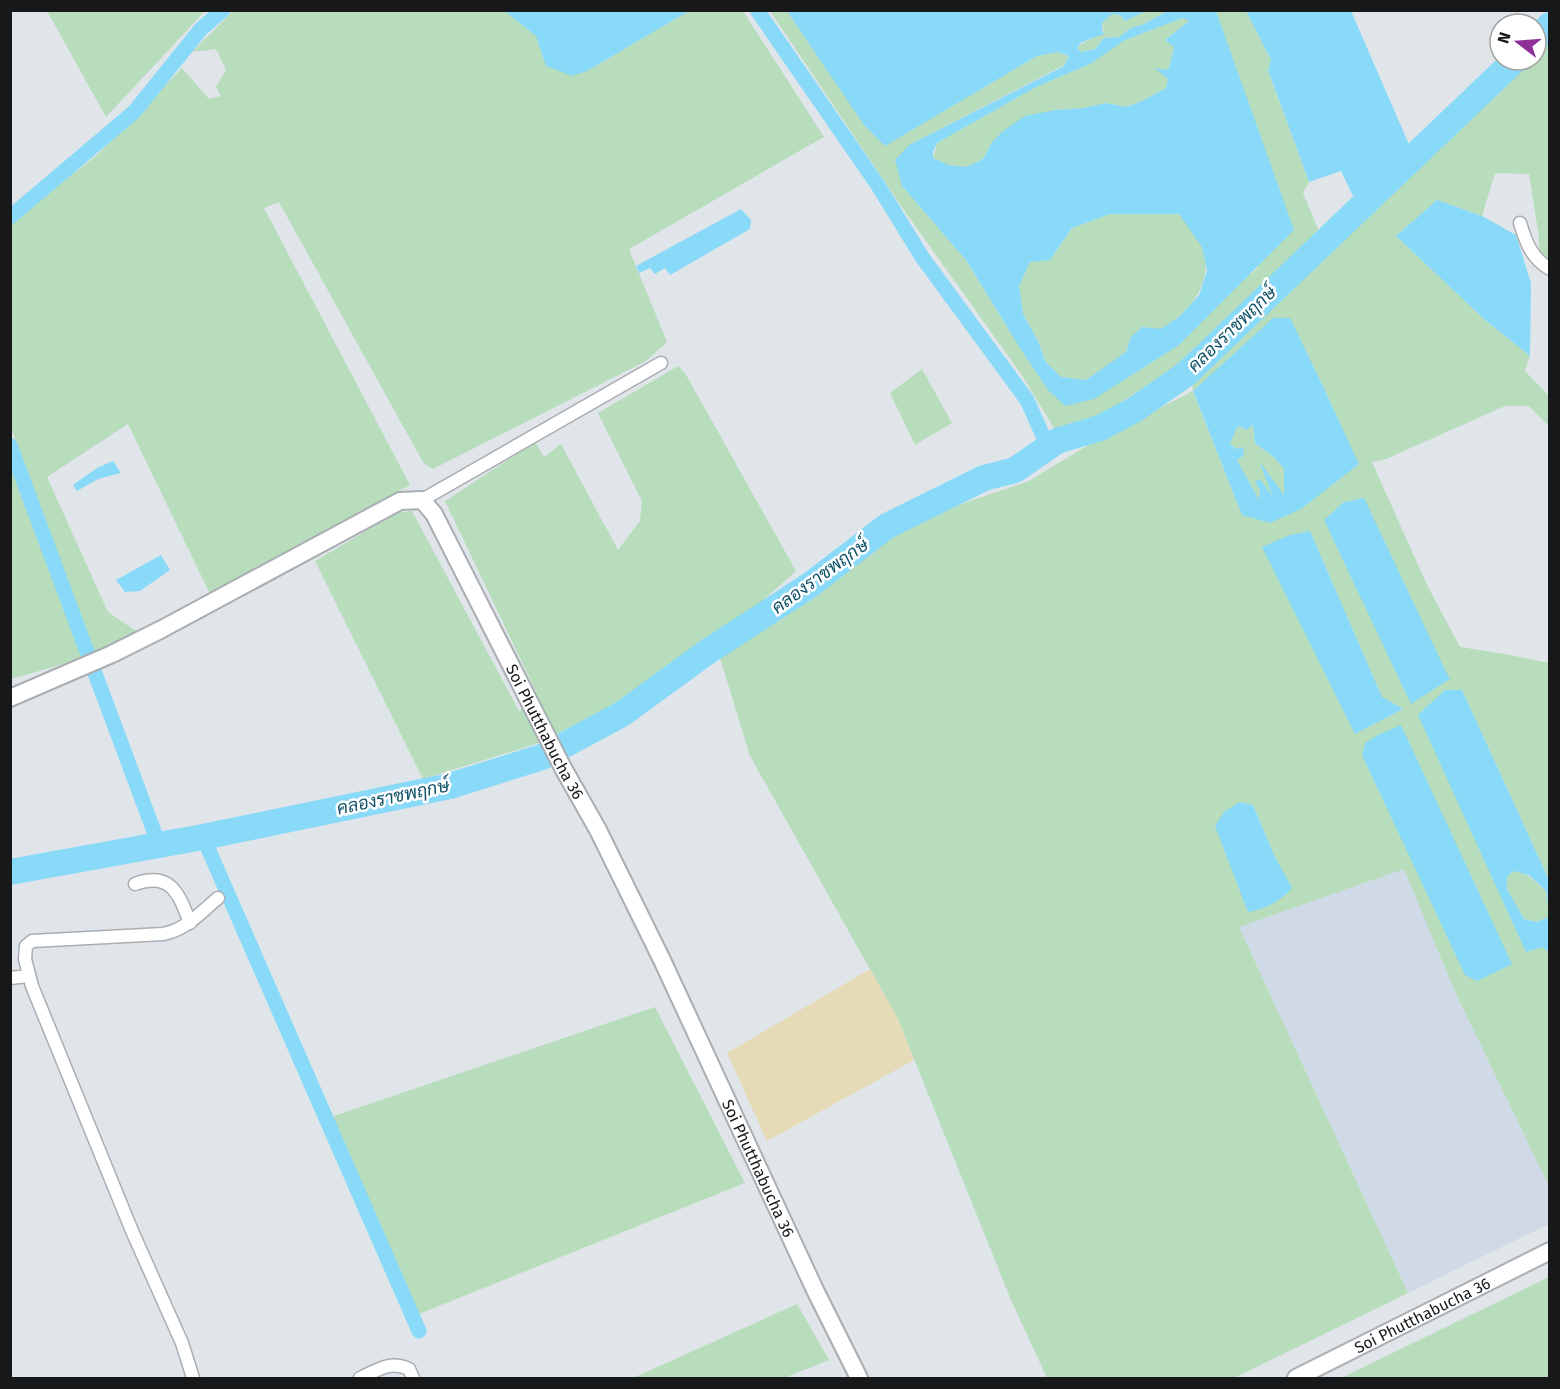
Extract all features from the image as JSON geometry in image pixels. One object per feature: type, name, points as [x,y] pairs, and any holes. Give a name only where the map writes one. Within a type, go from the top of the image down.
[{"type":"street","points":[[1520,223],[1527,246],[1534,257],[1550,268]]},
{"type":"street","points":[[10,698],[112,654],[400,501],[422,500],[661,363]]},
{"type":"street","name":"Soi Phutthabucha 36","points":[[422,500],[434,514],[545,734],[598,830],[662,960],[815,1290],[859,1378]]},
{"type":"street","points":[[135,884],[147,879],[170,885],[177,891],[190,922]]},
{"type":"street","points":[[193,1378],[182,1343],[53,1039],[29,976],[25,959],[26,946],[32,941],[177,932],[218,898]]},
{"type":"street","points":[[10,978],[29,976]]},
{"type":"street","name":"Soi Phutthabucha 36","points":[[1296,1378],[1550,1251]]},
{"type":"street","points":[[360,1378],[392,1364],[399,1364],[409,1369],[413,1378]]},
{"type":"shaded area","points":[[1404,868],[1455,992],[1549,1186],[1549,1224],[1408,1293],[1239,927]]},
{"type":"green space","points":[[47,11],[205,11],[106,117]]},
{"type":"green space","points":[[233,11],[505,11],[536,36],[546,66],[587,71],[689,11],[743,11],[824,137],[629,249],[667,342],[646,361],[433,469],[424,464],[279,202],[264,208],[410,485],[210,594],[128,424],[47,477],[108,612],[139,633],[94,657],[11,427],[10,223],[96,156],[182,68],[209,99],[221,96],[216,87],[226,70],[216,49],[192,52]]},
{"type":"green space","points":[[770,11],[787,11],[864,125],[885,145],[1037,56],[1058,52],[1069,56],[1064,65],[909,145],[902,186],[966,260],[1020,348],[1065,406],[1257,269],[1230,52],[1216,11],[1246,11],[1271,60],[1268,71],[1309,182],[1303,193],[1320,234],[1301,257],[1192,357],[1080,428],[1064,431],[1054,428],[1021,374],[903,209]]},
{"type":"green space","points":[[1146,11],[1167,11],[1144,24],[1131,28],[1119,37],[1104,38],[1095,49],[1081,52],[1077,48],[1104,33],[1102,23],[1112,14],[1120,15],[1125,21]]},
{"type":"green space","points":[[1183,18],[1190,20],[1165,40],[1174,47],[1170,65],[1167,70],[1157,68],[1168,79],[1166,88],[1126,107],[1106,103],[1083,108],[1055,110],[992,142],[983,159],[967,167],[949,165],[933,158],[937,143],[1036,87],[1090,64],[1125,40]]},
{"type":"green space","points":[[1549,33],[1549,261],[1539,253],[1539,237],[1529,174],[1495,173],[1482,216],[1437,200],[1396,236],[1484,319],[1530,356],[1525,371],[1549,396],[1549,426],[1529,406],[1505,406],[1386,459],[1372,462],[1427,585],[1460,647],[1549,663],[1549,880],[1462,690],[1445,690],[1526,952],[1542,947],[1549,952],[1549,1186],[1455,992],[1404,869],[1239,927],[1408,1293],[1234,1378],[1047,1378],[1011,1300],[898,1019],[750,756],[720,658],[871,549],[932,514],[1029,481],[1090,444],[1193,391],[1191,378],[1272,306],[1348,229],[1446,142],[1513,72],[1548,72]],"holes":[[[1290,319],[1359,465],[1242,515],[1193,392]],[[1310,531],[1382,697],[1403,709],[1355,734]],[[1240,802],[1253,805],[1274,855]]]},
{"type":"green space","points":[[1110,214],[1179,214],[1203,248],[1206,261],[1203,284],[1191,305],[1182,314],[1158,330],[1131,337],[1126,352],[1086,380],[1061,377],[1045,361],[1039,343],[1023,314],[1019,286],[1030,261],[1050,260],[1072,228]]},
{"type":"green space","points":[[678,366],[685,373],[796,571],[752,610],[613,706],[536,744],[423,779],[315,561],[397,513],[412,511],[519,711],[539,698],[445,501],[535,442],[544,457],[561,444],[618,550],[640,521],[642,501],[598,413]]},
{"type":"green space","points":[[922,369],[952,423],[915,445],[890,393]]},
{"type":"green space","points":[[1253,425],[1255,443],[1275,458],[1284,469],[1284,496],[1261,465],[1275,501],[1260,490],[1259,501],[1237,460],[1243,447],[1238,449],[1230,444],[1239,426],[1247,430]]},
{"type":"green space","points":[[10,464],[85,658],[11,679],[10,679]]},
{"type":"green space","points":[[1513,871],[1528,875],[1546,891],[1549,917],[1536,922],[1524,919],[1507,889],[1507,877]]},
{"type":"green space","points":[[655,1007],[745,1183],[414,1316],[331,1117]]},
{"type":"green space","points":[[1549,1277],[1549,1378],[1341,1378]]},
{"type":"green space","points":[[797,1304],[829,1360],[784,1378],[633,1378]]},
{"type":"sand","points":[[870,969],[898,1019],[914,1060],[767,1141],[727,1053]]},
{"type":"water","points":[[505,11],[689,11],[587,71],[572,76],[546,66],[536,36]]},
{"type":"water","points":[[787,11],[1146,11],[1125,21],[1120,15],[1112,14],[1102,23],[1104,34],[1082,42],[1077,48],[1081,52],[1095,49],[1104,38],[1119,37],[1131,28],[1144,24],[1167,11],[1216,11],[1294,230],[1179,345],[1094,399],[1065,406],[1048,390],[966,260],[902,186],[895,160],[909,145],[1064,66],[1069,56],[1058,52],[1037,56],[885,146],[864,125]],"holes":[[[1183,18],[1189,21],[1165,40],[1174,47],[1170,65],[1167,70],[1155,68],[1168,79],[1166,88],[1126,107],[1106,103],[1025,116],[992,142],[983,159],[967,167],[949,165],[933,158],[937,143],[1036,87],[1090,64],[1125,40]],[[1110,214],[1179,214],[1202,247],[1207,271],[1199,295],[1180,316],[1161,329],[1142,327],[1131,337],[1126,352],[1086,380],[1061,377],[1045,361],[1039,343],[1023,314],[1019,286],[1030,262],[1050,260],[1072,228]]]},
{"type":"water","points":[[1246,11],[1351,11],[1411,149],[1353,196],[1341,171],[1309,182],[1268,70],[1271,60]]},
{"type":"water","points":[[1437,200],[1482,216],[1516,235],[1531,283],[1530,356],[1484,319],[1396,236]]},
{"type":"water","points":[[741,209],[751,220],[750,229],[670,275],[665,268],[655,274],[650,268],[639,273],[636,266]]},
{"type":"water","points":[[1273,318],[1290,318],[1359,464],[1301,509],[1270,523],[1242,515],[1193,391]],"holes":[[[1253,425],[1255,443],[1275,458],[1284,469],[1284,495],[1259,461],[1273,497],[1260,479],[1255,482],[1260,490],[1259,500],[1237,460],[1244,455],[1243,447],[1237,449],[1230,444],[1239,426],[1247,430]]]},
{"type":"water","points":[[113,461],[121,473],[98,479],[77,491],[73,485],[97,468]]},
{"type":"water","points":[[1364,498],[1449,678],[1453,677],[1411,704],[1324,520],[1344,502]]},
{"type":"water","points":[[1310,531],[1382,697],[1403,709],[1355,734],[1262,547],[1290,535]]},
{"type":"water","points":[[161,555],[170,570],[140,591],[125,592],[116,580]]},
{"type":"water","points":[[1445,690],[1462,690],[1549,880],[1549,913],[1546,891],[1529,875],[1513,871],[1507,877],[1507,889],[1524,919],[1536,922],[1549,917],[1549,952],[1542,947],[1526,952],[1418,715]]},
{"type":"water","points":[[1401,725],[1512,964],[1477,981],[1465,975],[1362,755],[1365,743]]},
{"type":"water","points":[[1240,802],[1253,805],[1274,855],[1292,888],[1272,904],[1248,912],[1215,826],[1224,812]]},
{"type":"waterway","points":[[10,217],[134,112],[201,29],[223,10]]},
{"type":"waterway","points":[[757,10],[879,187],[922,257],[1027,400],[1048,447]]},
{"type":"waterway","name":"คลองราชพฤกษ์","points":[[10,872],[203,837],[450,786],[542,757],[622,714],[707,652],[810,585],[887,526],[984,478],[1015,470],[1057,441],[1100,428],[1134,410],[1186,374],[1502,72]]},
{"type":"waterway","points":[[10,445],[159,845]]},
{"type":"waterway","points":[[203,837],[419,1331]]}]
